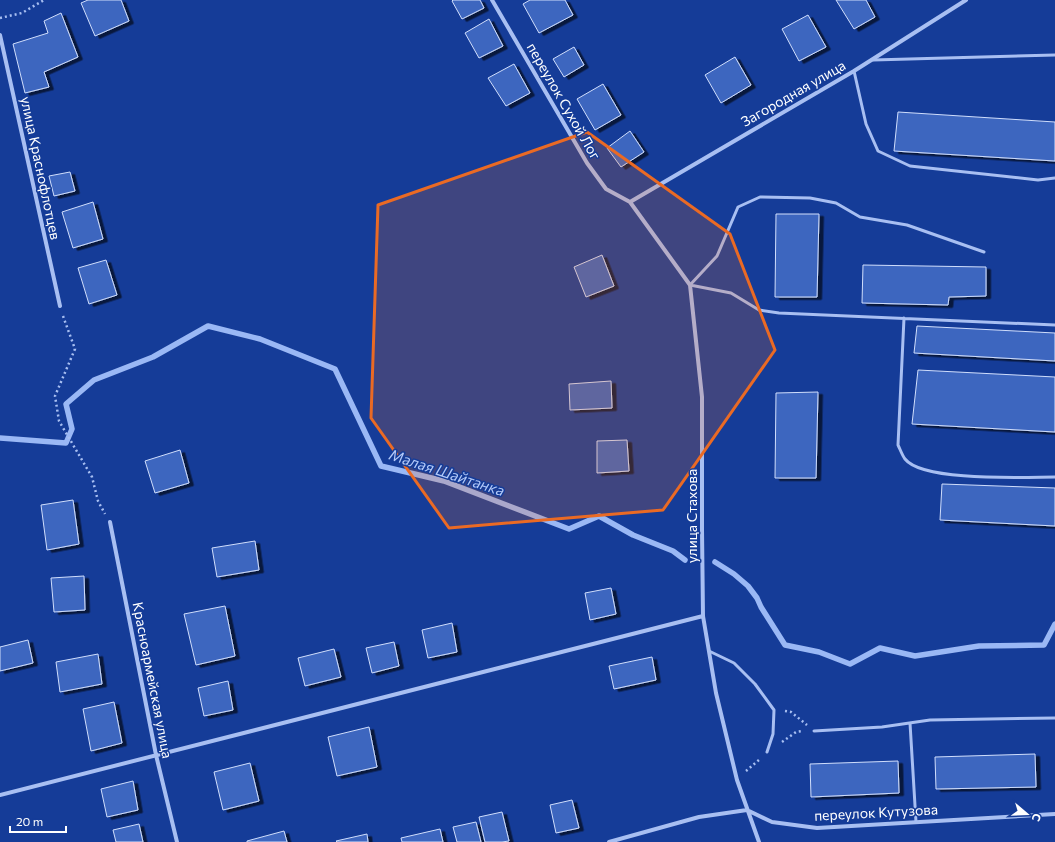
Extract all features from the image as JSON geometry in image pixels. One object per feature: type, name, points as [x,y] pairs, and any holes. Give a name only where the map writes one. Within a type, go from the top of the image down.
[{"type":"street","name":"переулок Сухой Лог","points":[[492,0],[586,163],[606,189],[630,202]]},
{"type":"street","name":"Загородная улица","points":[[630,202],[854,71],[966,0]]},
{"type":"street","name":"улица Краснофлотцев","points":[[0,35],[60,306]]},
{"type":"street","name":"улица Стахова","points":[[630,202],[690,286],[702,397],[702,530],[704,616],[716,693],[736,780],[758,842]]},
{"type":"street","name":"Красноармейская улица","points":[[110,522],[156,755],[177,842]]},
{"type":"street","points":[[0,795],[704,616]]},
{"type":"street","points":[[609,842],[699,818],[747,810]]},
{"type":"street","name":"переулок Кутузова","points":[[747,810],[772,822],[817,828],[1055,814]]},
{"type":"lane","points":[[872,60],[1055,55]]},
{"type":"lane","points":[[854,71],[866,124],[878,152],[910,166],[1038,180],[1055,178]]},
{"type":"lane","points":[[690,286],[717,256],[738,207],[760,197],[810,198],[836,203],[860,217],[907,225],[984,252]]},
{"type":"lane","points":[[690,286],[731,293],[759,310],[779,313],[1055,325]]},
{"type":"lane","points":[[904,318],[898,445],[905,459],[918,468],[946,474],[1055,477]]},
{"type":"lane","points":[[709,651],[734,663],[755,684],[774,710],[773,734],[767,752]]},
{"type":"lane","points":[[814,731],[882,727],[930,720],[1055,718]]},
{"type":"lane","points":[[910,723],[916,822]]},
{"type":"path","points":[[0,18],[22,13],[44,0]]},
{"type":"path","points":[[60,306],[75,349],[55,396],[59,422],[92,477],[98,501],[110,522]]},
{"type":"path","points":[[774,710],[791,712],[814,731]]},
{"type":"highlighted area","points":[[587,132],[730,234],[775,350],[663,510],[449,528],[371,418],[378,205]]},
{"type":"building","points":[[88,0],[121,0],[129,21],[95,36],[81,3]]},
{"type":"building","points":[[480,0],[484,8],[462,19],[452,1]]},
{"type":"building","points":[[530,0],[565,0],[573,15],[539,33],[523,4]]},
{"type":"building","points":[[836,0],[866,0],[875,17],[854,29]]},
{"type":"building","points":[[61,13],[78,57],[44,72],[49,87],[25,93],[13,44],[48,33],[44,21]]},
{"type":"building","points":[[808,15],[826,47],[799,61],[782,29]]},
{"type":"building","points":[[489,19],[503,46],[479,58],[465,33]]},
{"type":"building","points":[[574,47],[584,65],[564,77],[553,59]]},
{"type":"building","points":[[735,57],[751,85],[721,103],[705,75]]},
{"type":"building","points":[[514,64],[530,93],[506,106],[488,78]]},
{"type":"building","points":[[603,84],[621,115],[595,130],[577,99]]},
{"type":"building","points":[[898,112],[1055,122],[1055,161],[894,151]]},
{"type":"building","points":[[630,131],[644,152],[621,167],[607,148]]},
{"type":"building","points":[[70,172],[75,191],[54,196],[49,176]]},
{"type":"building","points":[[93,202],[103,239],[73,248],[62,212]]},
{"type":"building","points":[[776,214],[819,214],[817,297],[775,297]]},
{"type":"building","points":[[602,255],[614,286],[586,297],[574,267]]},
{"type":"building","points":[[106,260],[117,295],[89,304],[78,268]]},
{"type":"building","points":[[863,265],[986,267],[986,296],[949,297],[948,305],[862,303]]},
{"type":"building","points":[[917,326],[1055,333],[1055,361],[914,353]]},
{"type":"building","points":[[918,370],[1055,377],[1055,432],[912,424]]},
{"type":"building","points":[[611,381],[612,408],[570,410],[569,384]]},
{"type":"building","points":[[818,392],[816,478],[775,478],[776,393]]},
{"type":"building","points":[[627,440],[629,471],[597,473],[597,441]]},
{"type":"building","points":[[180,450],[189,483],[155,493],[145,461]]},
{"type":"building","points":[[942,484],[1055,488],[1055,526],[940,520]]},
{"type":"building","points":[[73,500],[79,544],[47,550],[41,505]]},
{"type":"building","points":[[255,541],[259,570],[217,577],[212,548]]},
{"type":"building","points":[[84,576],[85,610],[54,612],[51,578]]},
{"type":"building","points":[[611,588],[616,614],[590,620],[585,593]]},
{"type":"building","points":[[225,606],[235,656],[196,665],[184,614]]},
{"type":"building","points":[[452,623],[457,652],[428,658],[422,630]]},
{"type":"building","points":[[28,640],[33,663],[0,671],[0,647]]},
{"type":"building","points":[[394,642],[399,666],[372,673],[366,648]]},
{"type":"building","points":[[334,649],[341,677],[305,686],[298,658]]},
{"type":"building","points":[[98,654],[102,684],[60,692],[56,662]]},
{"type":"building","points":[[652,657],[656,680],[614,689],[609,666]]},
{"type":"building","points":[[228,681],[233,710],[204,716],[198,688]]},
{"type":"building","points":[[114,702],[122,743],[91,751],[83,709]]},
{"type":"building","points":[[369,727],[377,767],[337,776],[328,737]]},
{"type":"building","points":[[1035,754],[1036,787],[936,789],[935,757]]},
{"type":"building","points":[[898,761],[899,793],[811,797],[810,764]]},
{"type":"building","points":[[250,763],[259,801],[223,810],[214,772]]},
{"type":"building","points":[[133,781],[138,810],[107,817],[101,789]]},
{"type":"building","points":[[572,800],[579,828],[556,833],[550,805]]},
{"type":"building","points":[[502,812],[509,841],[485,842],[479,817]]},
{"type":"building","points":[[476,822],[481,842],[457,842],[453,827]]},
{"type":"building","points":[[139,824],[143,842],[116,842],[113,830]]},
{"type":"building","points":[[440,829],[443,842],[402,842],[401,838]]},
{"type":"building","points":[[284,831],[287,842],[247,842],[247,841]]},
{"type":"building","points":[[367,834],[368,842],[336,841]]},
{"type":"waterway","name":"Малая Шайтанка","points":[[0,438],[66,443],[72,429],[66,404],[94,380],[153,357],[208,326],[260,339],[335,369],[381,466],[444,481],[569,529],[599,516],[633,535],[673,551],[685,560]]},
{"type":"waterway","name":"Малая Шайтанка","points":[[715,562],[734,574],[748,586],[757,598],[785,645],[819,652],[850,664],[880,648],[915,656],[979,646],[1044,645],[1055,624]]}]
